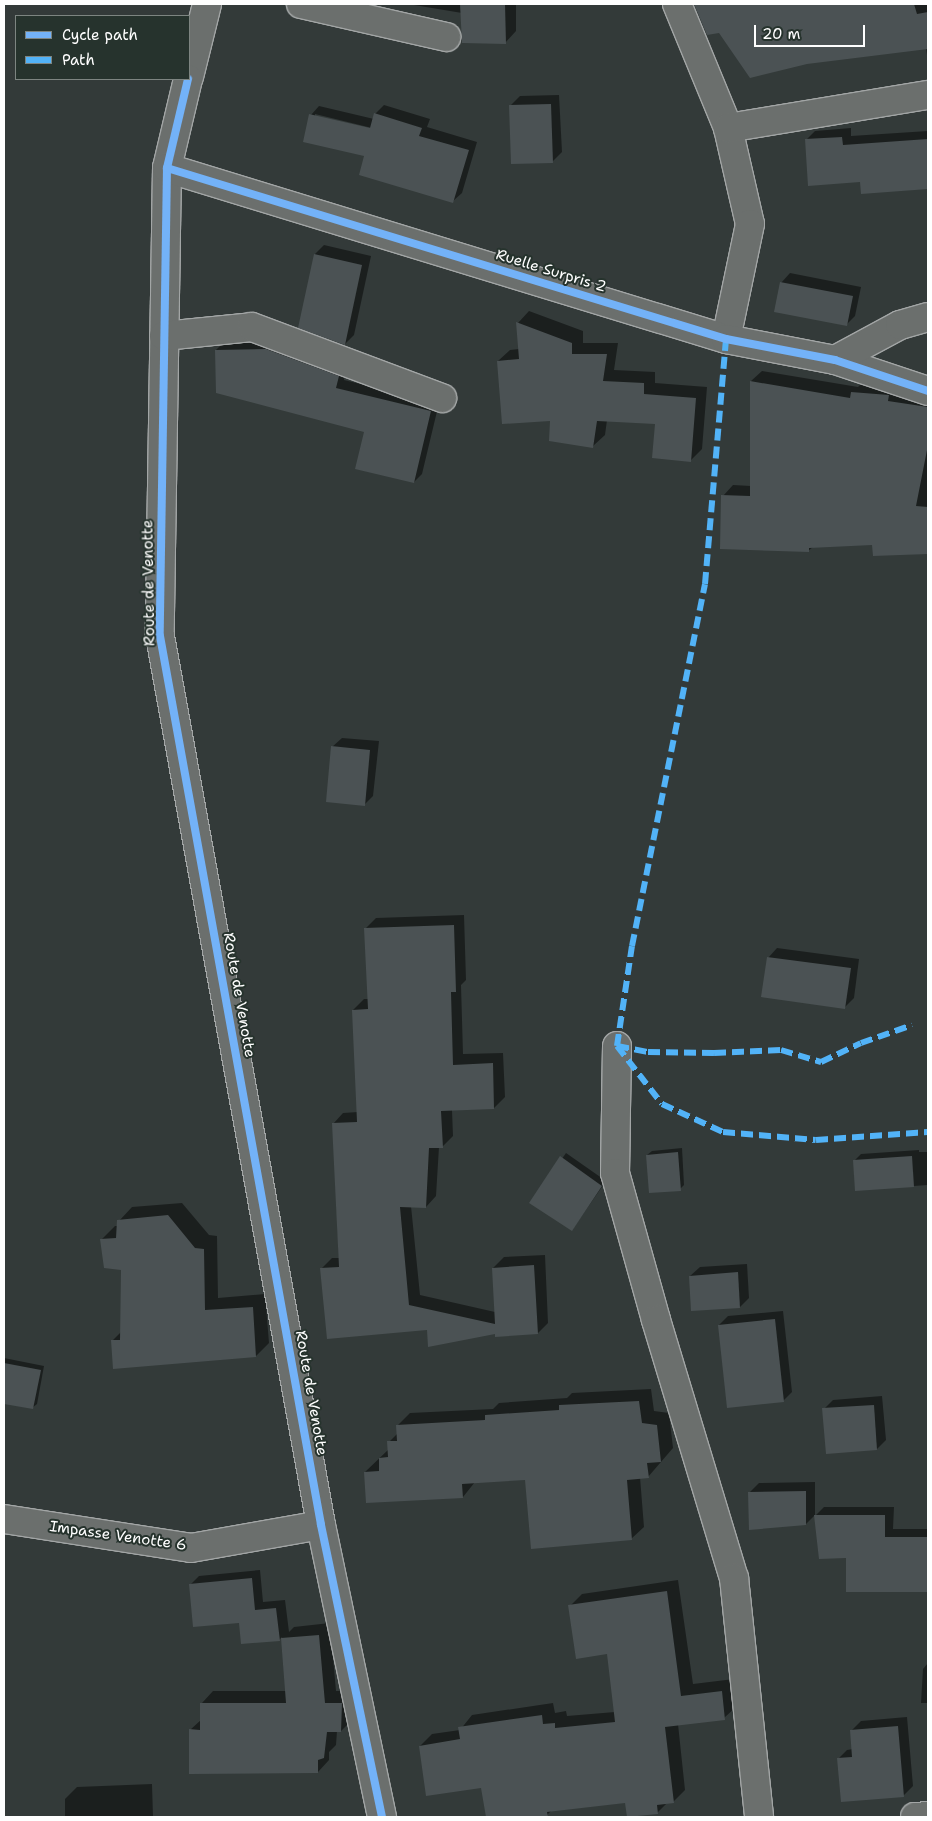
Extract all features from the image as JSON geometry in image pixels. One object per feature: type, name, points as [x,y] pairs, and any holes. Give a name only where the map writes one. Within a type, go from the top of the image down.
[{"type":"street","name":"Route de Venotte","points":[[190,74],[206,4]]},
{"type":"street","points":[[301,4],[446,37]]},
{"type":"street","points":[[677,4],[728,128],[750,224],[726,339]]},
{"type":"street","name":"Route de Venotte","points":[[189,80],[167,168],[160,636],[321,1526],[382,1817]]},
{"type":"street","points":[[728,128],[928,95]]},
{"type":"street","name":"Ruelle Surpris 2","points":[[167,168],[726,339],[835,360],[928,391]]},
{"type":"street","points":[[835,360],[900,326],[928,317]]},
{"type":"street","points":[[164,336],[252,327],[442,398]]},
{"type":"street","points":[[617,1046],[616,1173],[656,1320],[734,1578],[759,1817]]},
{"type":"street","name":"Impasse Venotte 6","points":[[4,1519],[191,1548],[321,1526]]},
{"type":"street","points":[[915,1817],[928,1816]]},
{"type":"building","points":[[460,4],[505,4],[506,44],[462,43]]},
{"type":"building","points":[[694,4],[914,4],[917,14],[928,12],[928,49],[807,64],[750,78],[719,33],[707,35]]},
{"type":"building","points":[[551,104],[553,163],[511,164],[509,105]]},
{"type":"building","points":[[374,113],[422,128],[419,136],[469,150],[453,203],[359,175],[364,156],[303,142],[309,114],[370,128]]},
{"type":"building","points":[[842,137],[843,145],[928,139],[928,189],[861,194],[860,182],[808,186],[805,139]]},
{"type":"building","points":[[314,254],[362,265],[345,345],[298,328]]},
{"type":"building","points":[[780,282],[853,296],[847,326],[774,312]]},
{"type":"building","points":[[516,322],[572,343],[572,354],[607,354],[603,381],[644,383],[644,394],[696,398],[691,462],[652,458],[655,424],[597,421],[593,448],[549,441],[550,421],[502,424],[497,361],[519,359]]},
{"type":"building","points":[[266,349],[339,376],[336,388],[431,411],[414,483],[355,469],[364,432],[216,393],[215,350]]},
{"type":"building","points":[[750,381],[850,398],[851,392],[889,395],[888,401],[928,407],[928,445],[916,506],[928,507],[928,554],[873,556],[872,545],[809,548],[809,552],[720,549],[721,495],[750,496]]},
{"type":"building","points":[[331,746],[370,750],[365,806],[326,802]]},
{"type":"building","points":[[454,925],[456,992],[451,992],[453,1065],[493,1063],[494,1109],[441,1111],[443,1148],[429,1148],[426,1208],[400,1207],[409,1305],[495,1324],[492,1268],[534,1265],[538,1334],[495,1337],[495,1334],[428,1347],[427,1330],[327,1339],[320,1268],[339,1267],[332,1123],[357,1122],[352,1010],[368,1009],[364,928]]},
{"type":"building","points":[[767,957],[851,968],[845,1009],[761,997]]},
{"type":"building","points":[[678,1152],[681,1191],[649,1193],[646,1155]]},
{"type":"building","points":[[560,1156],[602,1186],[572,1231],[529,1203]]},
{"type":"building","points":[[912,1156],[914,1187],[855,1191],[853,1160]]},
{"type":"building","points":[[168,1215],[195,1248],[204,1249],[205,1310],[253,1307],[256,1357],[113,1369],[111,1340],[120,1340],[121,1270],[104,1268],[100,1239],[116,1238],[117,1220]]},
{"type":"building","points":[[738,1272],[740,1308],[691,1311],[689,1276]]},
{"type":"building","points":[[775,1319],[784,1402],[727,1408],[718,1325]]},
{"type":"building","points":[[4,1363],[41,1370],[33,1409],[4,1404]]},
{"type":"building","points":[[639,1401],[642,1423],[657,1425],[661,1462],[647,1463],[649,1478],[627,1480],[632,1540],[531,1549],[525,1480],[462,1484],[463,1498],[366,1503],[364,1472],[379,1471],[379,1458],[388,1457],[387,1441],[397,1441],[396,1425],[485,1420],[485,1415],[559,1410],[559,1405]]},
{"type":"building","points":[[874,1405],[877,1450],[826,1454],[822,1408]]},
{"type":"building","points":[[806,1491],[806,1525],[749,1530],[748,1492]]},
{"type":"building","points":[[814,1515],[885,1515],[885,1537],[928,1537],[928,1592],[846,1592],[846,1558],[819,1559]]},
{"type":"building","points":[[252,1578],[255,1610],[276,1608],[280,1641],[241,1644],[239,1623],[193,1627],[189,1584]]},
{"type":"building","points":[[667,1591],[681,1696],[722,1691],[725,1720],[665,1727],[674,1803],[657,1805],[658,1814],[627,1817],[625,1803],[547,1812],[548,1817],[486,1817],[481,1788],[426,1796],[419,1746],[460,1739],[458,1727],[542,1715],[543,1724],[555,1723],[555,1728],[615,1722],[607,1654],[576,1659],[568,1605]]},
{"type":"building","points":[[319,1635],[325,1703],[342,1703],[341,1732],[327,1732],[324,1758],[318,1760],[318,1773],[189,1774],[189,1729],[200,1730],[200,1703],[286,1703],[281,1638]]},
{"type":"building","points":[[898,1726],[904,1797],[841,1802],[837,1758],[852,1757],[850,1730]]},
{"type":"marked path","points":[[617,1046],[632,946],[705,584],[726,339]]},
{"type":"marked path","points":[[617,1046],[648,1052],[714,1053],[781,1050],[821,1062],[861,1043],[912,1025]]},
{"type":"marked path","points":[[617,1046],[662,1104],[723,1132],[816,1140],[928,1132]]},
{"type":"cycle path","points":[[188,80],[167,168],[160,636],[321,1525],[382,1817]]},
{"type":"cycle path","points":[[167,168],[726,339],[835,360],[928,391]]}]
